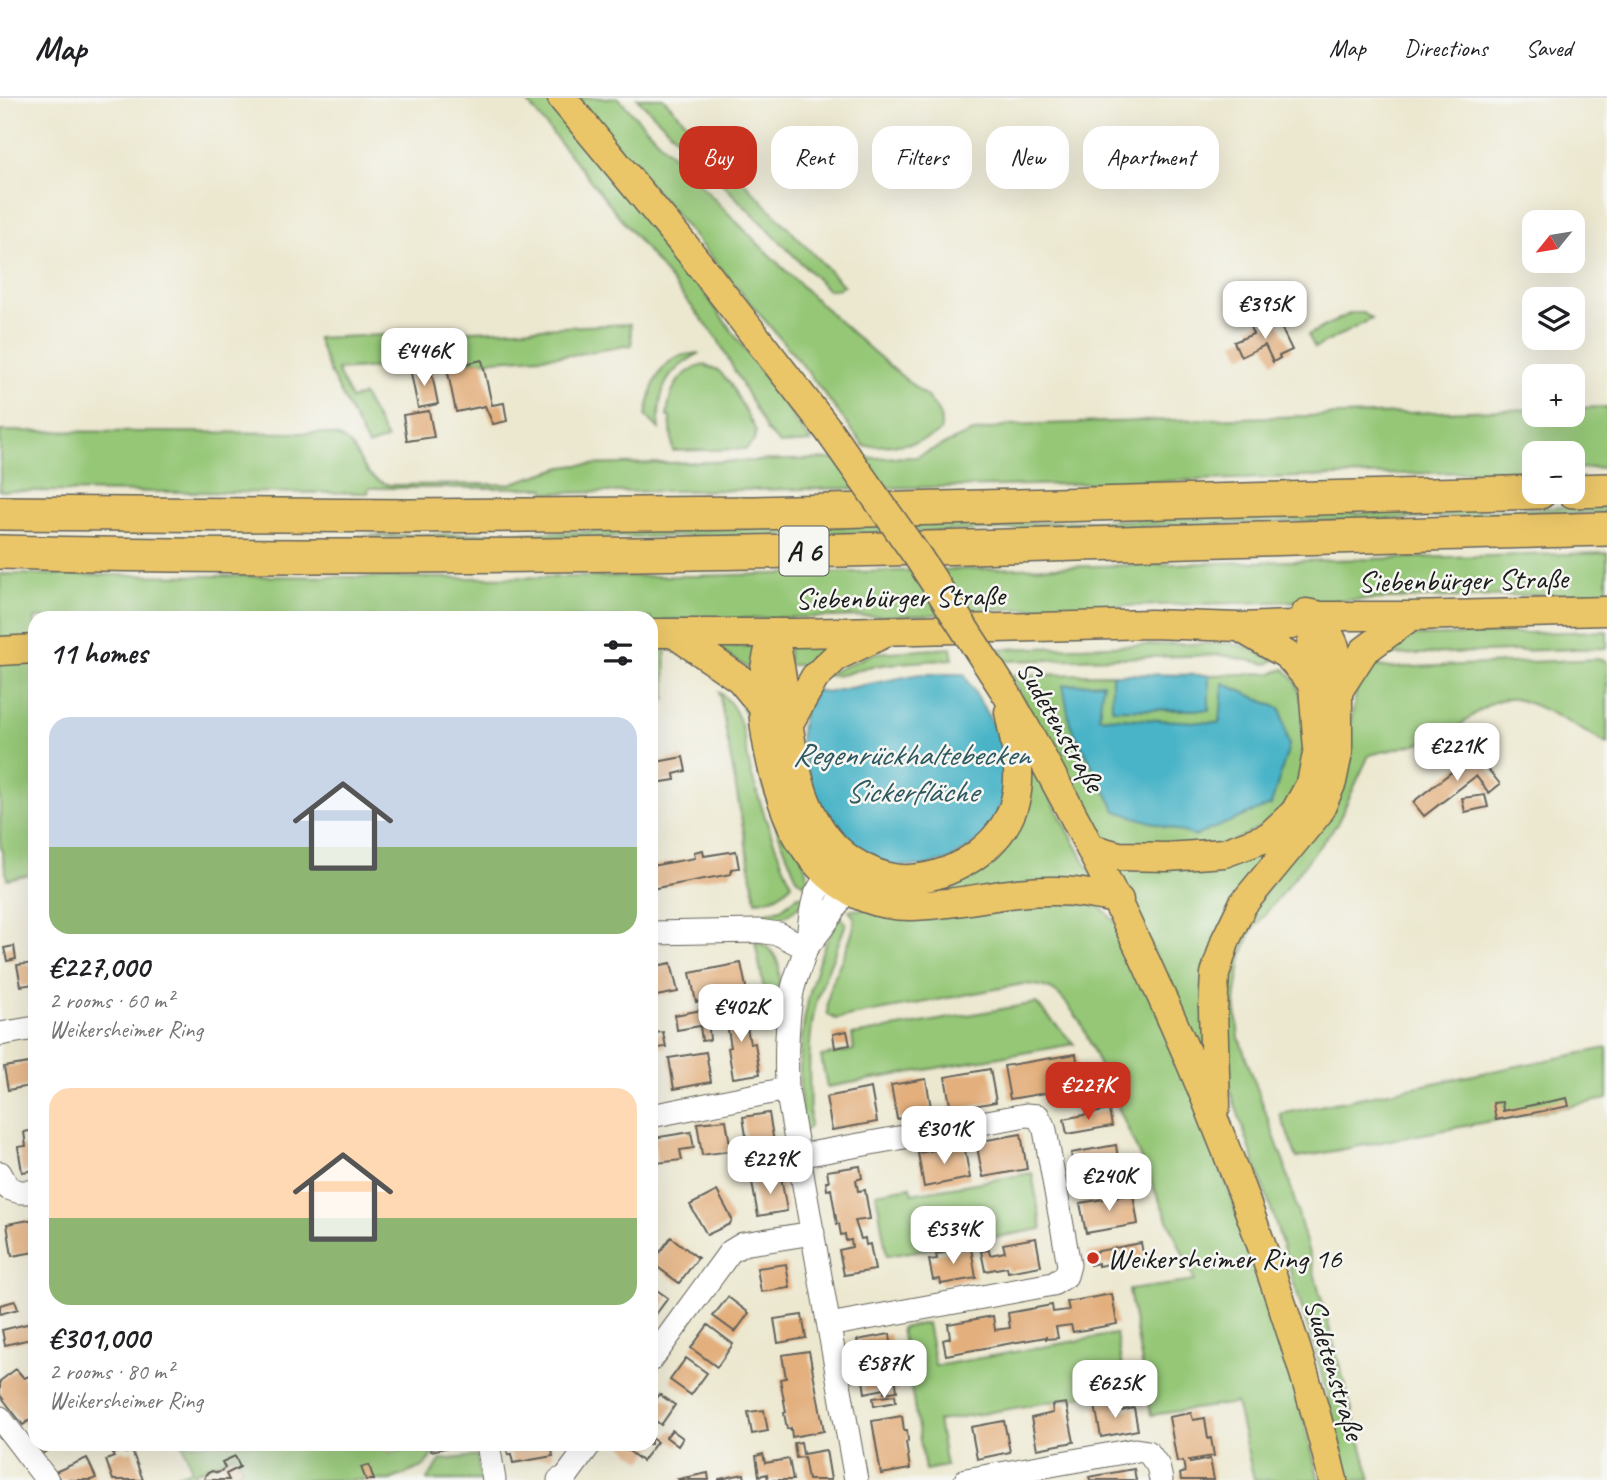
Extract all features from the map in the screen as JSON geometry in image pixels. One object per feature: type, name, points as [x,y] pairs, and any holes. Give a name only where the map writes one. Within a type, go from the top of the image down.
[{"type":"highway","points":[[1585,491],[1607,490]]},
{"type":"highway","name":"A 6","points":[[0,513],[383,516],[755,513],[1522,492]]},
{"type":"highway","name":"A 6","points":[[0,552],[385,555],[756,552],[1607,528]]},
{"type":"main road","name":"Sudetenstraße","points":[[562,98],[689,251],[826,427],[918,557],[1006,694],[1093,849],[1157,981],[1216,1123],[1301,1357],[1333,1480]]},
{"type":"main road","name":"Siebenbürger Straße","points":[[1151,624],[1213,611],[1289,610],[1321,616],[1411,616],[1607,611]]},
{"type":"main road","points":[[1093,849],[1119,856],[1167,857],[1224,853],[1268,837],[1295,811],[1311,783],[1335,647],[1321,616]]},
{"type":"main road","name":"Siebenbürger Straße","points":[[662,633],[891,631],[1151,624],[1239,627],[1291,625],[1321,616]]},
{"type":"main road","points":[[1326,687],[1364,651],[1411,616]]},
{"type":"main road","points":[[1216,1123],[1213,1010],[1215,974],[1226,939],[1243,904],[1319,813],[1328,792],[1338,753],[1326,687],[1287,655],[1239,627]]},
{"type":"main road","points":[[891,631],[838,656],[777,716],[771,769],[787,815],[804,848],[836,882],[875,901],[911,906],[1055,891],[1119,900]]},
{"type":"main road","points":[[662,633],[740,679],[777,716]]},
{"type":"main road","points":[[773,633],[764,672],[810,811],[828,839],[851,860],[877,873],[909,879],[948,871],[981,853],[1005,826],[1017,792],[1016,749],[1006,694]]},
{"type":"main road","points":[[0,651],[28,649]]},
{"type":"street","points":[[851,860],[836,882],[810,910],[806,948],[793,989],[786,1027],[787,1089],[856,1480]]},
{"type":"street","points":[[658,933],[758,931],[779,934],[806,948]]},
{"type":"street","points":[[0,1034],[28,1029]]},
{"type":"street","points":[[658,1115],[787,1089]]},
{"type":"street","points":[[799,1156],[1026,1115],[1038,1116],[1045,1130],[1066,1247],[1069,1265],[1066,1276],[1053,1284],[829,1325]]},
{"type":"street","points":[[0,1173],[8,1188],[28,1192]]},
{"type":"street","points":[[658,1350],[730,1252],[743,1244],[813,1233]]},
{"type":"street","points":[[0,1418],[47,1480]]},
{"type":"street","points":[[967,1480],[1135,1450],[1148,1452],[1158,1466],[1161,1480]]},
{"type":"street","points":[[489,1451],[494,1480]]},
{"type":"street","points":[[559,1480],[565,1478],[585,1451]]},
{"type":"green space","points":[[524,98],[545,98],[676,253],[811,442],[780,444],[767,431],[717,338]]},
{"type":"green space","points":[[577,98],[618,98],[679,162],[679,189],[705,189],[805,290],[926,396],[940,416],[940,432],[913,443],[864,446],[800,362]]},
{"type":"green space","points":[[637,98],[663,98],[690,126],[679,126],[679,140]]},
{"type":"green space","points":[[728,189],[751,189],[844,286],[835,290],[827,289]]},
{"type":"green space","points":[[1351,313],[1363,313],[1372,319],[1315,348],[1308,335]]},
{"type":"green space","points":[[630,324],[632,345],[572,355],[337,370],[351,399],[363,395],[387,439],[368,446],[330,372],[317,338]]},
{"type":"green space","points":[[700,353],[679,367],[666,383],[660,403],[659,429],[646,416],[659,375],[663,368],[677,357]]},
{"type":"green space","points":[[704,365],[718,370],[730,383],[756,431],[754,441],[746,449],[673,451],[670,417],[667,417],[672,391],[687,372]]},
{"type":"green space","points":[[1607,407],[1607,467],[1585,468],[1585,441],[1522,441],[1522,470],[1001,486],[546,493],[544,488],[369,488],[368,493],[0,491],[0,431],[322,433],[337,436],[347,442],[371,475],[390,485],[509,484],[578,465],[916,457],[970,433],[1009,425],[1522,409],[1522,427],[1585,427],[1585,408]]},
{"type":"green space","points":[[1607,506],[1607,512],[1540,515],[800,535],[446,539],[356,536],[1030,523]]},
{"type":"green space","points":[[1607,553],[1607,593],[975,610],[930,615],[665,620],[666,700],[658,699],[658,611],[28,611],[28,874],[7,879],[0,842],[0,574],[459,578],[697,576]]},
{"type":"green space","points":[[1607,631],[1607,648],[1388,655],[1378,651],[1395,639],[1410,636]]},
{"type":"green space","points":[[839,643],[811,669],[805,665],[788,665],[788,645]]},
{"type":"green space","points":[[1223,643],[1244,646],[1275,660],[1267,664],[1222,655],[1005,661],[999,649]]},
{"type":"green space","points":[[754,646],[756,666],[747,667],[714,647]]},
{"type":"green space","points":[[951,648],[953,659],[879,665],[842,675],[825,675],[874,653]]},
{"type":"green space","points":[[1603,659],[1607,663],[1607,744],[1536,706],[1506,699],[1491,704],[1447,733],[1369,755],[1337,824],[1251,932],[1242,955],[1235,1001],[1239,1038],[1285,1166],[1371,1480],[1349,1480],[1317,1357],[1224,1070],[1220,1014],[1235,938],[1342,776],[1358,680],[1365,663],[1389,668]]},
{"type":"green space","points":[[1285,669],[1296,682],[1306,712],[1308,767],[1278,817],[1225,846],[1126,848],[1095,832],[1010,675],[1112,674],[1112,709],[1208,710],[1209,675],[1272,673]]},
{"type":"green space","points":[[719,692],[728,700],[739,720],[760,804],[792,884],[772,898],[756,901]]},
{"type":"green space","points":[[735,693],[752,713],[807,872],[808,886],[797,879],[777,830],[758,770],[751,725]]},
{"type":"green space","points":[[1031,762],[1097,884],[920,898],[918,891],[948,886],[976,869]]},
{"type":"green space","points":[[1318,800],[1234,898],[1206,1065],[1112,863],[1213,863]]},
{"type":"green space","points":[[798,896],[807,896],[791,912],[772,920],[756,921],[755,915],[781,909]]},
{"type":"green space","points":[[1005,903],[1095,904],[1121,929],[1199,1105],[1292,1373],[1319,1480],[1254,1480],[1236,1403],[1151,1415],[1129,1290],[1195,1281],[1081,1023],[1058,994],[1044,987],[1023,984],[836,1019],[828,1015],[830,991],[853,931],[855,919],[849,910]]},
{"type":"green space","points":[[839,916],[846,923],[823,983],[813,1019],[809,1065],[810,1127],[804,1131],[800,1066],[804,1023],[819,960]]},
{"type":"green space","points":[[755,941],[772,951],[776,958],[780,973],[778,1001],[766,1000]]},
{"type":"green space","points":[[1036,1003],[1074,1044],[827,1087],[821,1056],[854,1050],[852,1035]]},
{"type":"green space","points":[[1607,1048],[1607,1099],[1297,1158],[1280,1114]]},
{"type":"green space","points":[[1032,1173],[1042,1229],[887,1256],[876,1193],[910,1187],[912,1194]]},
{"type":"green space","points":[[927,1323],[935,1366],[1116,1334],[1126,1389],[938,1421],[946,1466],[925,1470],[901,1328]]},
{"type":"green space","points":[[185,1451],[435,1452],[423,1467],[390,1480],[229,1480],[227,1476],[242,1469],[235,1454],[194,1473],[195,1480],[163,1480],[192,1470]]},
{"type":"green space","points":[[477,1456],[481,1480],[427,1480],[441,1460]]},
{"type":"water","name":"Regenrückhaltebecken Sickerfläche","points":[[920,674],[964,674],[1001,738],[1009,768],[1002,807],[982,839],[950,860],[922,866],[887,866],[862,855],[819,812],[800,741],[803,714],[815,690],[829,692]]},
{"type":"water","points":[[1112,674],[1209,675],[1209,710],[1112,709]]},
{"type":"water","points":[[1103,683],[1099,717],[1220,723],[1223,683],[1281,709],[1289,746],[1271,805],[1195,836],[1116,811],[1070,724],[1063,685]]},
{"type":"building","points":[[1262,321],[1265,327],[1278,321],[1292,350],[1273,362],[1265,345],[1241,357],[1234,342],[1253,334],[1250,327]]},
{"type":"building","points":[[482,360],[492,405],[504,403],[507,421],[493,424],[485,406],[456,412],[447,368]]},
{"type":"building","points":[[431,369],[438,404],[418,408],[411,373]]},
{"type":"building","points":[[429,411],[434,437],[407,441],[403,415]]},
{"type":"building","points":[[1476,753],[1482,761],[1485,758],[1492,766],[1488,769],[1500,784],[1489,793],[1476,776],[1424,816],[1413,802]]},
{"type":"building","points":[[683,757],[686,771],[674,774],[675,780],[658,783],[658,762]]},
{"type":"building","points":[[1485,795],[1488,807],[1465,812],[1462,798]]},
{"type":"building","points":[[703,850],[704,856],[736,851],[739,868],[731,869],[731,874],[658,888],[658,865],[695,858],[694,852]]},
{"type":"building","points":[[14,946],[16,959],[7,961],[4,948]]},
{"type":"building","points":[[671,963],[678,992],[658,996],[658,966]]},
{"type":"building","points":[[741,963],[747,992],[696,1002],[690,973]]},
{"type":"building","points":[[28,964],[28,985],[21,986],[17,965]]},
{"type":"building","points":[[743,1004],[750,1044],[755,1043],[760,1074],[733,1078],[724,1007]]},
{"type":"building","points":[[707,1009],[710,1040],[702,1041],[700,1026],[677,1030],[675,1015]]},
{"type":"building","points":[[847,1031],[850,1045],[835,1048],[833,1034]]},
{"type":"building","points":[[663,1032],[666,1047],[658,1048],[658,1033]]},
{"type":"building","points":[[706,1052],[711,1082],[674,1089],[669,1058]]},
{"type":"building","points":[[1076,1054],[1081,1087],[1010,1099],[1004,1066]]},
{"type":"building","points":[[28,1063],[28,1086],[8,1090],[4,1067]]},
{"type":"building","points":[[990,1069],[996,1102],[951,1110],[945,1077]]},
{"type":"building","points":[[926,1079],[932,1113],[897,1119],[891,1085]]},
{"type":"building","points":[[871,1088],[877,1122],[832,1130],[826,1097]]},
{"type":"building","points":[[1567,1098],[1569,1106],[1496,1120],[1493,1103],[1502,1102],[1503,1111]]},
{"type":"building","points":[[1109,1110],[1112,1126],[1067,1134],[1064,1119]]},
{"type":"building","points":[[769,1113],[774,1143],[748,1148],[743,1117]]},
{"type":"building","points":[[726,1120],[731,1151],[702,1155],[697,1123]]},
{"type":"building","points":[[28,1131],[28,1171],[22,1172],[18,1147],[26,1146],[24,1132]]},
{"type":"building","points":[[691,1132],[694,1148],[680,1150],[682,1160],[658,1163],[658,1137]]},
{"type":"building","points":[[1021,1134],[1027,1169],[983,1177],[976,1142]]},
{"type":"building","points":[[964,1145],[970,1178],[924,1187],[918,1153]]},
{"type":"building","points":[[1116,1145],[1118,1160],[1126,1159],[1129,1174],[1076,1183],[1071,1153]]},
{"type":"building","points":[[860,1166],[862,1178],[856,1180],[858,1191],[865,1190],[870,1219],[855,1221],[861,1239],[865,1238],[866,1245],[870,1244],[875,1270],[844,1275],[839,1250],[852,1247],[851,1240],[846,1241],[845,1234],[841,1235],[837,1224],[831,1189],[827,1190],[827,1171]]},
{"type":"building","points":[[781,1177],[787,1211],[758,1216],[752,1182]]},
{"type":"building","points":[[717,1191],[732,1219],[730,1224],[707,1235],[690,1205]]},
{"type":"building","points":[[1133,1194],[1138,1224],[1086,1233],[1080,1203]]},
{"type":"building","points":[[28,1220],[28,1253],[12,1256],[7,1224]]},
{"type":"building","points":[[671,1237],[698,1258],[679,1283],[658,1267],[658,1255]]},
{"type":"building","points":[[1036,1238],[1041,1266],[1008,1272],[1007,1267],[985,1271],[981,1251],[989,1250],[990,1255],[1005,1252],[1003,1244]]},
{"type":"building","points":[[1141,1243],[1144,1258],[1090,1265],[1088,1253]]},
{"type":"building","points":[[971,1248],[976,1278],[941,1284],[940,1279],[933,1280],[929,1260],[937,1259],[936,1254]]},
{"type":"building","points":[[786,1264],[790,1288],[761,1292],[757,1268]]},
{"type":"building","points":[[658,1291],[668,1298],[658,1312]]},
{"type":"building","points":[[1112,1294],[1117,1324],[1073,1332],[1071,1325],[1056,1327],[1058,1338],[1046,1337],[946,1355],[943,1340],[950,1338],[948,1324],[993,1316],[995,1330],[1010,1328],[1008,1313],[1052,1305],[1053,1312],[1069,1310],[1067,1302]]},
{"type":"building","points":[[728,1297],[749,1313],[735,1332],[713,1316]]},
{"type":"building","points":[[15,1301],[18,1309],[0,1314],[0,1305]]},
{"type":"building","points":[[802,1315],[806,1338],[778,1343],[774,1319]]},
{"type":"building","points":[[28,1324],[28,1340],[5,1345],[2,1330]]},
{"type":"building","points":[[708,1325],[733,1344],[717,1367],[691,1348]]},
{"type":"building","points":[[890,1334],[897,1391],[884,1393],[884,1389],[865,1393],[857,1340]]},
{"type":"building","points":[[809,1351],[824,1431],[792,1437],[791,1428],[787,1429],[784,1413],[786,1412],[780,1379],[786,1378],[782,1355]]},
{"type":"building","points":[[686,1358],[707,1373],[691,1395],[670,1380]]},
{"type":"building","points":[[16,1369],[24,1378],[28,1377],[28,1421],[23,1425],[0,1395],[0,1381]]},
{"type":"building","points":[[658,1395],[675,1405],[661,1425],[658,1423]]},
{"type":"building","points":[[895,1395],[896,1402],[874,1406],[873,1398]]},
{"type":"building","points":[[1114,1401],[1116,1412],[1134,1408],[1138,1430],[1101,1437],[1095,1405]]},
{"type":"building","points":[[1066,1403],[1074,1442],[1037,1449],[1031,1418],[1053,1413],[1052,1405]]},
{"type":"building","points":[[764,1410],[768,1431],[752,1434],[748,1412]]},
{"type":"building","points":[[1191,1413],[1193,1420],[1205,1418],[1214,1456],[1189,1460],[1190,1463],[1210,1459],[1214,1480],[1181,1480],[1180,1474],[1185,1472],[1183,1461],[1177,1462],[1169,1417]]},
{"type":"building","points":[[902,1416],[904,1430],[907,1430],[910,1469],[881,1474],[872,1421]]},
{"type":"building","points":[[1004,1421],[1010,1452],[977,1459],[971,1427]]},
{"type":"building","points":[[672,1430],[683,1438],[678,1446],[666,1437]]},
{"type":"building","points":[[801,1442],[803,1454],[826,1450],[831,1480],[808,1480],[804,1457],[796,1458],[794,1443]]},
{"type":"building","points":[[132,1451],[143,1480],[113,1480],[106,1460],[114,1457],[112,1454]]},
{"type":"building","points":[[507,1451],[552,1451],[553,1456],[513,1463],[511,1454],[508,1455]]},
{"type":"building","points":[[629,1451],[650,1451],[642,1461]]},
{"type":"building","points":[[763,1454],[765,1463],[789,1459],[793,1480],[768,1480],[767,1474],[759,1476],[756,1456]]},
{"type":"building","points":[[235,1456],[240,1467],[226,1474],[229,1480],[204,1480],[206,1474],[212,1471],[218,1473],[225,1468],[222,1462]]},
{"type":"building","points":[[87,1458],[96,1478],[60,1480],[55,1472]]},
{"type":"building","points":[[369,1465],[374,1480],[366,1480],[361,1467]]},
{"type":"building","points":[[1134,1469],[1136,1480],[1090,1480],[1089,1477]]},
{"type":"building","points":[[708,1473],[709,1480],[678,1479]]},
{"type":"building","points":[[744,1474],[745,1480],[719,1480],[719,1479]]},
{"type":"place","name":"Weikersheimer Ring 16","points":[[1093,1258]]}]
